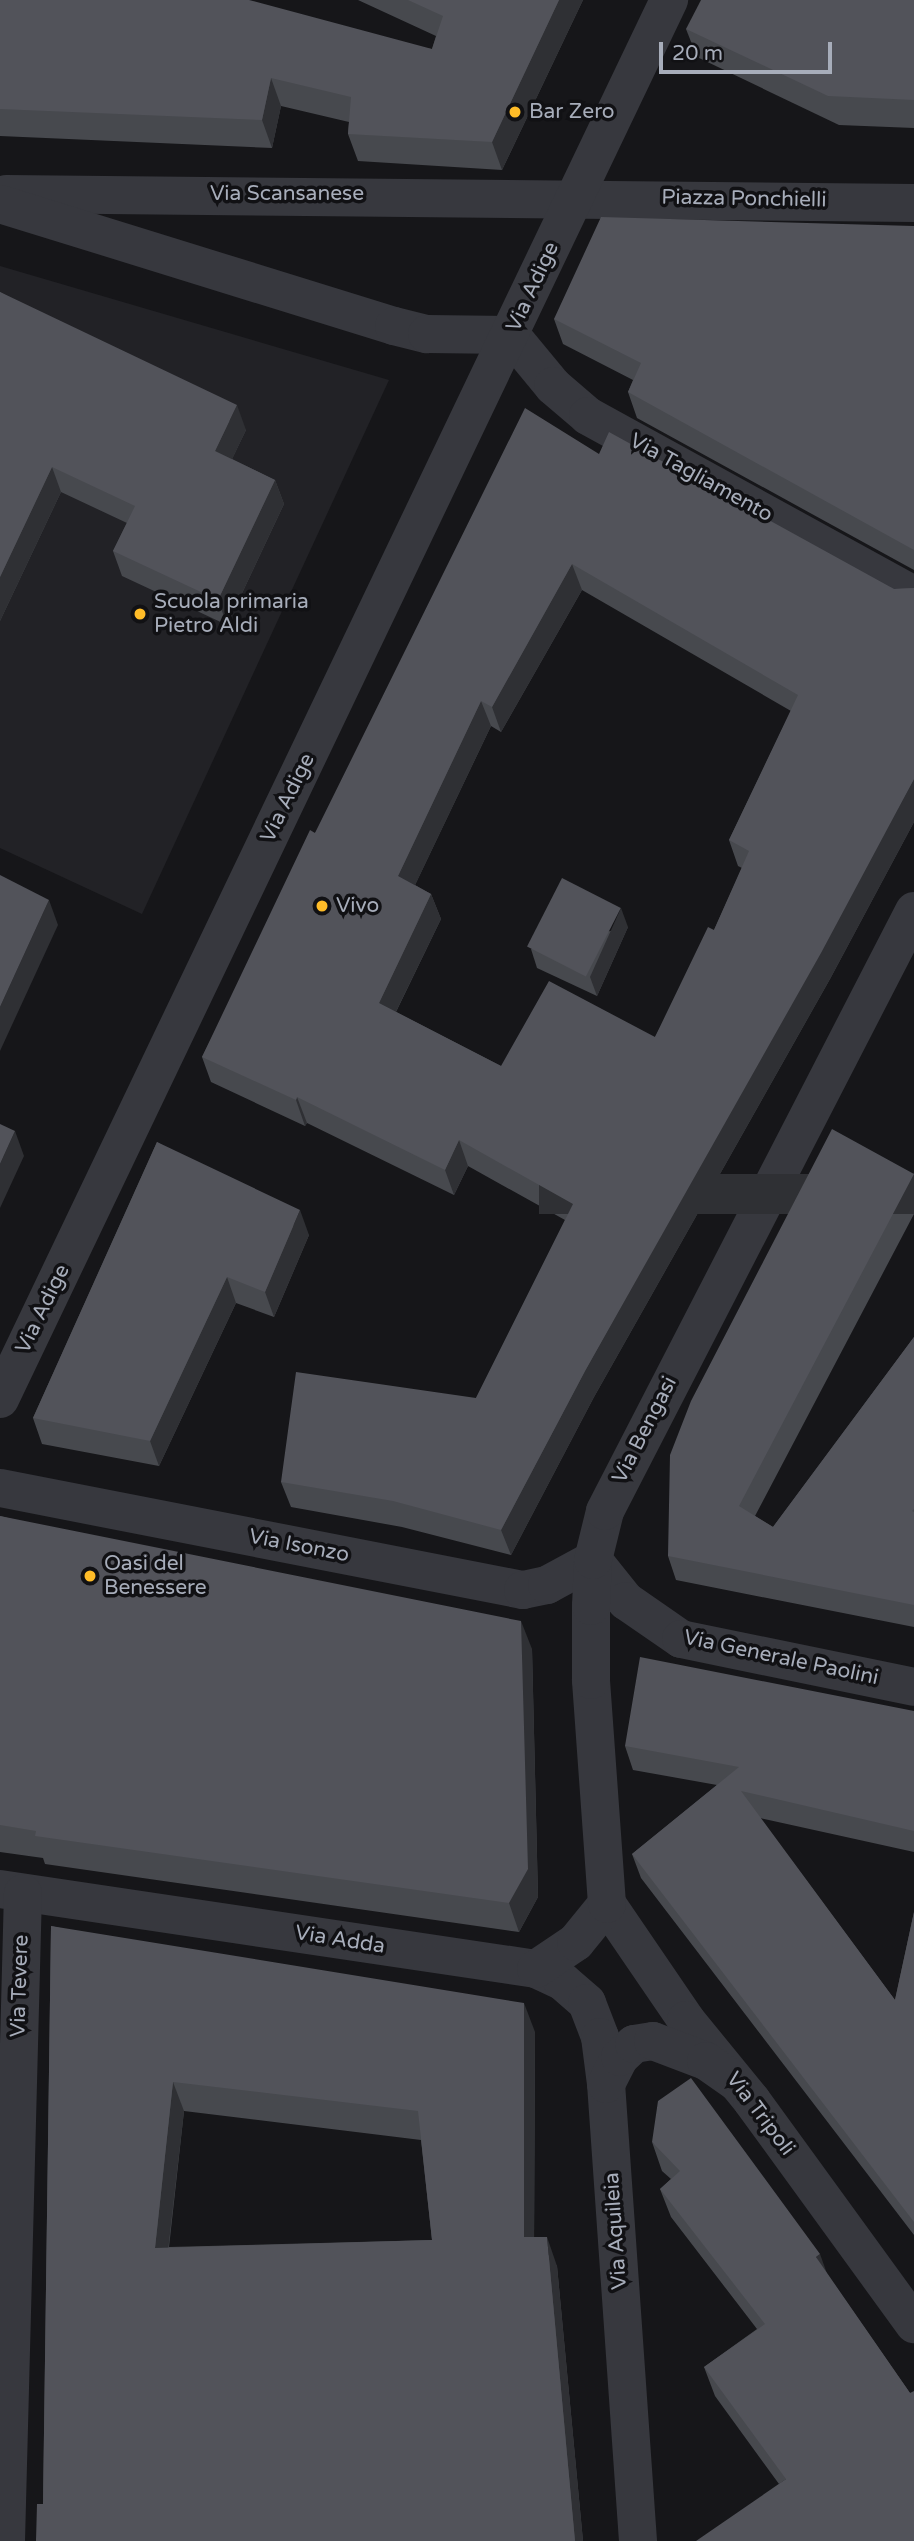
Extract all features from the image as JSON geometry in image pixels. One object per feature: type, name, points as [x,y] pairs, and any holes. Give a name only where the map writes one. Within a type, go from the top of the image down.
[{"type":"street","name":"Via Adige","points":[[0,1399],[669,0]]},
{"type":"street","name":"Via Scansanese","points":[[0,194],[575,197]]},
{"type":"street","name":"Piazza Ponchielli","points":[[575,197],[914,203]]},
{"type":"street","points":[[0,204],[394,326],[427,334],[511,335]]},
{"type":"street","name":"Via Tagliamento","points":[[511,335],[553,386],[588,416],[914,595]]},
{"type":"street","name":"Via Bengasi","points":[[607,1904],[591,1680],[593,1560],[619,1477],[914,911]]},
{"type":"street","name":"Via Isonzo","points":[[0,1488],[523,1590],[559,1579],[593,1560]]},
{"type":"street","name":"Via Generale Paolini","points":[[593,1560],[626,1601],[681,1639],[914,1687]]},
{"type":"street","name":"Via Adda","points":[[11,1891],[536,1969],[562,1981],[587,2003],[600,2037],[606,2084]]},
{"type":"street","name":"Via Tevere","points":[[6,2541],[11,1891]]},
{"type":"street","points":[[536,1969],[576,1942],[607,1904]]},
{"type":"street","name":"Via Tripoli","points":[[607,1904],[686,2020],[736,2082],[914,2324]]},
{"type":"street","points":[[606,2084],[620,2057],[634,2045],[653,2041],[706,2061],[736,2082]]},
{"type":"street","name":"Via Aquileia","points":[[606,2084],[638,2541]]},
{"type":"shaded area","name":"Scuola primaria Pietro Aldi","points":[[0,266],[389,380],[142,914],[0,848]]},
{"type":"building","points":[[0,0],[249,0],[432,49],[443,16],[408,0],[559,0],[492,142],[348,134],[351,97],[271,78],[262,120],[0,109]]},
{"type":"building","points":[[701,0],[914,0],[914,100],[828,96],[686,29]]},
{"type":"building","points":[[601,217],[914,226],[914,550],[628,392],[641,363],[554,319]]},
{"type":"building","points":[[0,292],[237,405],[215,451],[275,480],[218,600],[113,551],[135,506],[52,467],[0,577]]},
{"type":"building","points":[[525,408],[599,454],[609,432],[894,589],[914,588],[914,779],[821,953],[585,1371],[501,1530],[393,1501],[281,1482],[296,1372],[476,1398],[573,1204],[459,1140],[445,1170],[297,1097],[296,1100],[202,1057],[310,830],[315,833]],"holes":[[[572,564],[798,695],[729,840],[749,851],[714,930],[708,927],[655,1037],[549,981],[501,1066],[379,1003],[431,894],[398,876],[481,701],[492,707]]]},
{"type":"building","points":[[0,875],[49,900],[0,1007]]},
{"type":"building","points":[[562,878],[621,908],[586,977],[527,947]]},
{"type":"building","points":[[0,1124],[15,1131],[0,1164]]},
{"type":"building","points":[[832,1129],[914,1174],[739,1506],[773,1527],[914,1337],[914,1605],[668,1556],[670,1455],[691,1401]]},
{"type":"building","points":[[157,1142],[300,1210],[265,1292],[227,1277],[150,1441],[33,1418]]},
{"type":"building","points":[[0,1516],[521,1621],[528,1869],[509,1903],[35,1836],[36,1831],[0,1825]]},
{"type":"building","points":[[640,1657],[914,1711],[914,1831],[741,1791],[895,2000],[914,1912],[914,2222],[632,1854],[739,1767],[625,1746]]},
{"type":"building","points":[[51,1926],[524,2003],[524,2237],[547,2237],[575,2541],[36,2541],[37,2504],[43,2504]],"holes":[[[173,2082],[418,2111],[432,2240],[155,2248]]]},
{"type":"building","points":[[691,2078],[820,2254],[816,2257],[910,2393],[914,2391],[914,2541],[696,2541],[786,2479],[704,2367],[765,2324],[660,2189],[680,2171],[652,2142],[658,2101]]},
{"type":"place","name":"Bar Zero","points":[[515,112]]},
{"type":"place","name":"Scuola primaria Pietro Aldi","points":[[140,614]]},
{"type":"place","name":"Vivo","points":[[322,906]]},
{"type":"place","name":"Oasi del Benessere","points":[[90,1576]]}]
